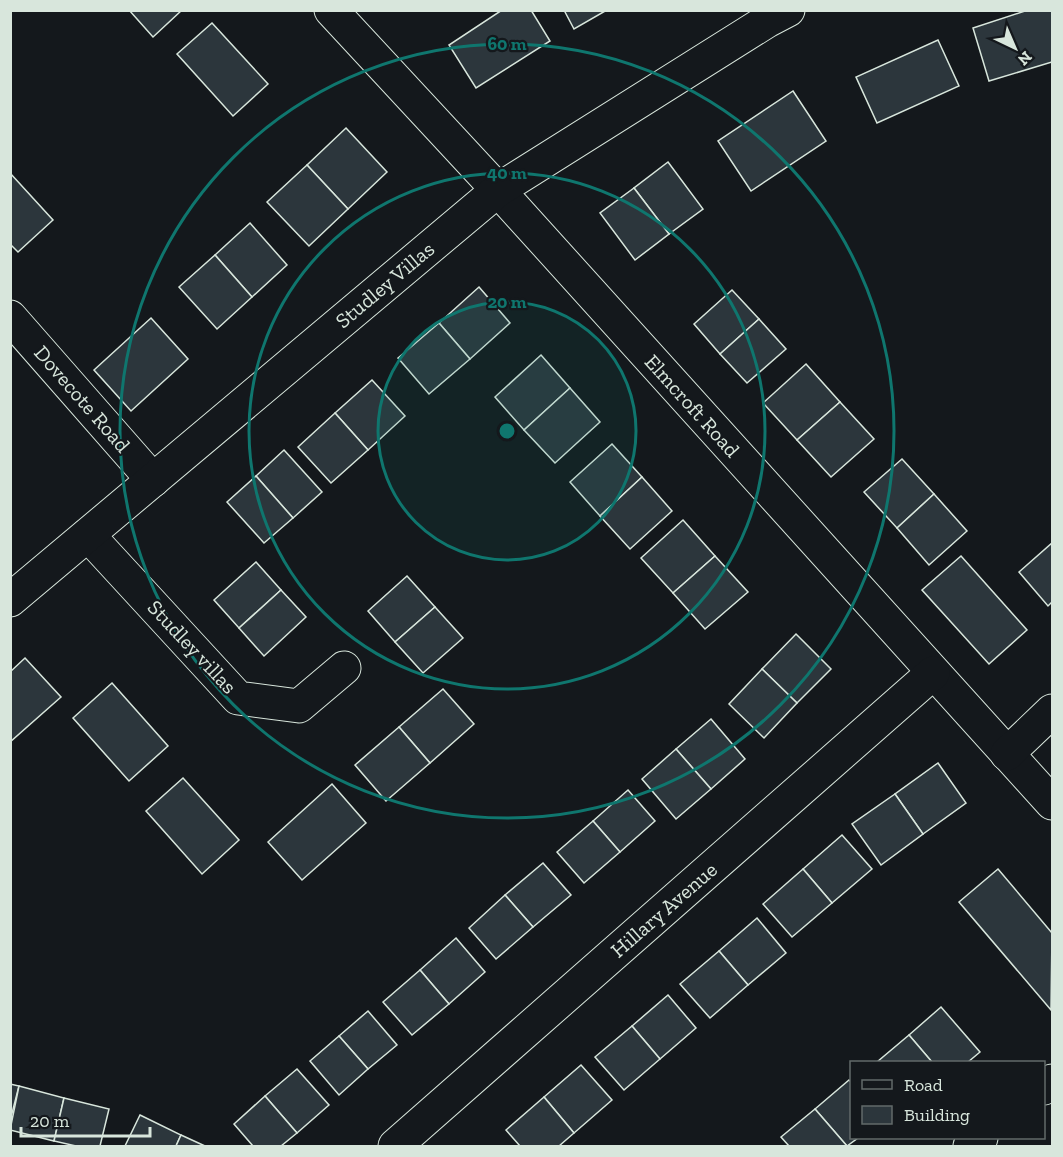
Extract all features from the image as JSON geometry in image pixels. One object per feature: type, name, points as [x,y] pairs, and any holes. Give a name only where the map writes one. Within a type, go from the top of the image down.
[{"type":"street","name":"Elmcroft Road","points":[[331,10],[498,190],[1053,803]]},
{"type":"street","name":"Studley Villas","points":[[10,600],[498,190],[788,10]]},
{"type":"street","name":"Dovecote Road","points":[[10,317],[153,480]]},
{"type":"street","name":"Studley villas","points":[[88,535],[238,698],[299,706],[344,668]]},
{"type":"street","name":"Hillary Avenue","points":[[395,1146],[933,673]]},
{"type":"street","points":[[1007,753],[1053,711]]},
{"type":"building","points":[[129,10],[182,10],[153,37]]},
{"type":"building","points":[[502,10],[531,10],[550,41],[476,88],[449,45]]},
{"type":"building","points":[[564,10],[607,10],[574,29]]},
{"type":"building","points":[[1028,10],[1052,10],[1052,62],[989,81],[973,28]]},
{"type":"building","points":[[212,23],[268,84],[233,116],[177,54]]},
{"type":"building","points":[[938,40],[959,86],[877,123],[856,77]]},
{"type":"building","points":[[793,91],[826,141],[751,191],[718,141]]},
{"type":"building","points":[[346,128],[387,172],[348,209],[307,165]]},
{"type":"building","points":[[668,162],[703,209],[669,234],[634,188]]},
{"type":"building","points":[[307,165],[348,209],[309,246],[267,202]]},
{"type":"building","points":[[10,173],[53,220],[18,252],[10,244]]},
{"type":"building","points":[[634,188],[669,234],[635,260],[600,213]]},
{"type":"building","points":[[250,223],[287,265],[252,297],[215,255]]},
{"type":"building","points":[[215,255],[252,297],[217,329],[179,287]]},
{"type":"building","points":[[479,287],[510,323],[470,359],[439,323]]},
{"type":"building","points":[[732,290],[759,319],[720,354],[694,324]]},
{"type":"building","points":[[151,318],[188,359],[131,411],[94,370]]},
{"type":"building","points":[[759,319],[786,349],[747,383],[720,354]]},
{"type":"building","points":[[439,323],[470,359],[429,394],[398,358]]},
{"type":"building","points":[[541,355],[570,388],[524,430],[495,397]]},
{"type":"building","points":[[806,364],[840,402],[797,440],[763,403]]},
{"type":"building","points":[[372,380],[405,416],[368,450],[335,413]]},
{"type":"building","points":[[570,388],[600,422],[555,463],[524,430]]},
{"type":"building","points":[[840,402],[874,439],[831,477],[797,440]]},
{"type":"building","points":[[335,413],[368,450],[331,483],[298,447]]},
{"type":"building","points":[[612,444],[642,477],[600,516],[570,482]]},
{"type":"building","points":[[284,450],[322,492],[293,518],[256,476]]},
{"type":"building","points":[[902,459],[934,494],[897,528],[864,492]]},
{"type":"building","points":[[256,476],[293,518],[264,543],[227,502]]},
{"type":"building","points":[[642,477],[672,511],[630,549],[600,516]]},
{"type":"building","points":[[934,494],[967,531],[929,565],[897,528]]},
{"type":"building","points":[[683,520],[715,556],[673,593],[641,558]]},
{"type":"building","points":[[1052,543],[1052,602],[1048,606],[1019,572]]},
{"type":"building","points":[[715,556],[748,592],[705,629],[673,593]]},
{"type":"building","points":[[961,556],[1027,630],[989,664],[922,590]]},
{"type":"building","points":[[256,562],[281,590],[239,628],[214,600]]},
{"type":"building","points":[[407,576],[435,607],[395,642],[368,611]]},
{"type":"building","points":[[281,590],[306,617],[264,656],[239,628]]},
{"type":"building","points":[[435,607],[463,638],[423,673],[395,642]]},
{"type":"building","points":[[796,634],[831,669],[797,703],[762,669]]},
{"type":"building","points":[[25,658],[61,697],[10,742],[10,672]]},
{"type":"building","points":[[762,669],[797,703],[764,738],[729,704]]},
{"type":"building","points":[[112,683],[168,746],[129,781],[73,718]]},
{"type":"building","points":[[443,689],[474,724],[430,763],[399,727]]},
{"type":"building","points":[[711,719],[745,759],[711,789],[676,749]]},
{"type":"building","points":[[399,727],[430,763],[386,801],[355,765]]},
{"type":"building","points":[[676,749],[711,789],[676,819],[642,779]]},
{"type":"building","points":[[938,763],[966,803],[923,834],[895,794]]},
{"type":"building","points":[[183,778],[239,840],[202,874],[146,811]]},
{"type":"building","points":[[332,784],[366,823],[302,880],[268,842]]},
{"type":"building","points":[[628,790],[655,821],[620,852],[593,821]]},
{"type":"building","points":[[895,794],[923,834],[881,865],[852,824]]},
{"type":"building","points":[[593,821],[620,852],[584,883],[557,852]]},
{"type":"building","points":[[842,835],[872,869],[832,903],[803,869]]},
{"type":"building","points":[[543,863],[571,895],[533,927],[505,895]]},
{"type":"building","points":[[803,869],[832,903],[792,937],[763,904]]},
{"type":"building","points":[[998,869],[1052,933],[1051,1010],[959,902]]},
{"type":"building","points":[[505,895],[533,927],[496,959],[469,928]]},
{"type":"building","points":[[757,918],[786,953],[748,985],[719,951]]},
{"type":"building","points":[[456,938],[485,972],[449,1004],[420,970]]},
{"type":"building","points":[[719,951],[748,985],[710,1018],[680,984]]},
{"type":"building","points":[[420,970],[449,1004],[412,1035],[383,1002]]},
{"type":"building","points":[[668,995],[696,1028],[660,1059],[632,1026]]},
{"type":"building","points":[[941,1007],[980,1052],[969,1061],[931,1061],[909,1035]]},
{"type":"building","points":[[368,1011],[397,1045],[368,1069],[339,1036]]},
{"type":"building","points":[[632,1026],[660,1059],[624,1090],[595,1057]]},
{"type":"building","points":[[909,1035],[931,1061],[878,1061]]},
{"type":"building","points":[[339,1036],[368,1069],[339,1095],[310,1061]]},
{"type":"building","points":[[581,1065],[612,1100],[574,1133],[544,1097]]},
{"type":"building","points":[[297,1069],[329,1105],[297,1133],[265,1096]]},
{"type":"building","points":[[849,1080],[850,1139],[857,1139],[847,1146],[815,1109]]},
{"type":"building","points":[[10,1084],[19,1086],[10,1121]]},
{"type":"building","points":[[19,1086],[64,1098],[54,1141],[10,1130]]},
{"type":"building","points":[[265,1096],[297,1133],[281,1146],[253,1146],[234,1124]]},
{"type":"building","points":[[544,1097],[574,1133],[559,1146],[520,1146],[506,1130]]},
{"type":"building","points":[[64,1098],[109,1109],[100,1146],[76,1146],[54,1141]]},
{"type":"building","points":[[815,1109],[847,1146],[789,1146],[781,1137]]},
{"type":"building","points":[[140,1115],[181,1135],[176,1146],[125,1146]]},
{"type":"building","points":[[181,1135],[205,1146],[176,1146]]}]
